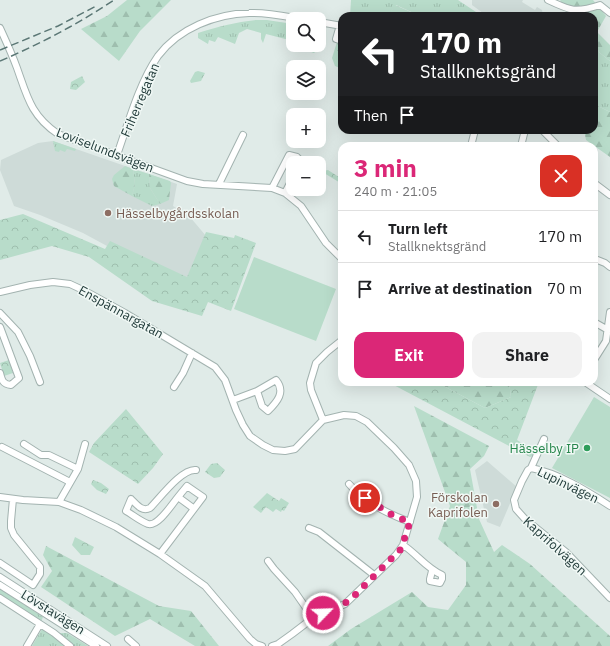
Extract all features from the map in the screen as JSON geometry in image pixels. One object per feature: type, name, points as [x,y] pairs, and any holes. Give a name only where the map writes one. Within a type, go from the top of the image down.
[{"type":"street","points":[[548,0],[573,10],[584,10],[599,3],[610,13]]},
{"type":"street","name":"Friherregatan","points":[[117,155],[146,79],[158,56],[170,43],[190,29],[207,20],[228,15],[250,13],[286,17]]},
{"type":"street","points":[[326,23],[338,25]]},
{"type":"street","name":"Loviselundsvägen","points":[[0,28],[12,54],[30,105],[43,122],[58,134],[187,181],[203,184],[269,188],[285,193],[301,206],[326,243],[338,255]]},
{"type":"street","points":[[546,134],[554,142]]},
{"type":"street","points":[[218,184],[243,135]]},
{"type":"street","points":[[269,188],[286,160]]},
{"type":"street","points":[[598,186],[610,195]]},
{"type":"street","points":[[598,260],[610,267]]},
{"type":"street","name":"Enspännargatan","points":[[0,292],[30,285],[53,282],[70,284],[125,313],[215,367],[225,380],[250,436],[273,450],[284,452],[295,449],[323,420]]},
{"type":"street","points":[[598,354],[606,341],[610,312]]},
{"type":"street","points":[[0,314],[18,332],[30,356],[40,382]]},
{"type":"street","points":[[598,324],[608,330]]},
{"type":"street","points":[[0,327],[19,378],[11,385],[5,384],[2,382],[0,373]]},
{"type":"street","points":[[272,646],[283,641],[313,618],[344,604],[396,555],[403,545],[417,497],[416,481],[409,465],[367,422],[356,416],[344,415],[323,420],[311,390],[310,383],[316,363],[338,343]]},
{"type":"street","points":[[174,387],[183,373],[192,353]]},
{"type":"street","points":[[233,400],[257,391],[276,380],[280,385],[280,396],[278,402],[268,411],[262,406],[257,391]]},
{"type":"street","points":[[591,386],[610,399]]},
{"type":"street","name":"Lupinvägen","points":[[544,439],[531,468],[542,470],[588,492],[610,506]]},
{"type":"street","points":[[24,444],[42,454],[49,455],[78,469]]},
{"type":"street","points":[[59,502],[78,469],[85,444]]},
{"type":"street","points":[[2,446],[70,482]]},
{"type":"street","points":[[39,466],[42,454]]},
{"type":"street","name":"Kaprifolvägen","points":[[531,468],[528,470],[522,481],[514,500],[516,509],[525,519],[566,552],[610,598]]},
{"type":"street","points":[[160,554],[193,508],[203,497],[186,486],[158,521],[153,524],[149,524],[126,511],[131,499],[142,509],[147,510],[181,475],[191,469],[196,470]]},
{"type":"street","points":[[349,484],[354,491],[376,505],[394,516],[410,522]]},
{"type":"street","points":[[0,497],[59,502],[81,510],[108,523],[160,554],[204,586],[250,639],[256,644],[262,646]]},
{"type":"street","points":[[178,497],[193,508]]},
{"type":"street","points":[[0,563],[33,585],[40,574],[40,567],[19,543],[11,528],[14,499]]},
{"type":"street","points":[[310,528],[319,532],[374,575]]},
{"type":"street","points":[[403,545],[411,550],[432,571]]},
{"type":"street","points":[[268,561],[295,592],[313,618]]},
{"type":"street","name":"Lövstavägen","points":[[0,578],[107,646]]},
{"type":"street","name":"Lövstavägen","points":[[0,585],[96,646]]},
{"type":"street","points":[[0,598],[54,633],[70,646]]},
{"type":"street","points":[[27,646],[40,624]]},
{"type":"street","points":[[128,639],[136,646]]},
{"type":"shaded area","points":[[472,0],[523,0],[522,2],[535,10],[537,7],[542,10],[542,12],[482,12],[472,5]]},
{"type":"shaded area","name":"Hässelbygårdsskolan","points":[[53,141],[177,184],[173,206],[190,217],[206,236],[187,285],[131,259],[83,233],[14,206],[0,170],[1,160],[38,143]]},
{"type":"shaded area","name":"Förskolan Kaprifolen","points":[[487,461],[517,487],[500,527],[487,522],[475,470]]},
{"type":"green space","points":[[127,0],[171,0],[140,31],[119,61],[81,29],[107,16]]},
{"type":"green space","points":[[351,0],[458,0],[476,12],[411,12],[396,5],[391,12],[350,12]]},
{"type":"green space","points":[[560,0],[593,0],[606,16],[598,30],[598,12],[584,12],[562,3]]},
{"type":"green space","points":[[395,5],[411,12],[391,12]]},
{"type":"green space","points":[[267,20],[286,23],[286,39],[266,34],[263,43],[261,33],[247,29],[239,33],[235,44],[218,37],[215,42],[209,40],[208,44],[198,38],[198,33],[241,22]]},
{"type":"green space","points":[[598,33],[610,45],[610,61],[598,50]]},
{"type":"green space","points":[[338,42],[338,67],[335,66],[332,58]]},
{"type":"green space","points":[[338,50],[338,66],[336,65],[335,59]]},
{"type":"green space","points":[[598,50],[610,61],[610,112],[598,106]]},
{"type":"green space","points":[[198,71],[205,73],[201,81],[191,83],[190,81],[195,72]]},
{"type":"green space","points":[[82,76],[85,82],[76,90],[70,89],[71,82]]},
{"type":"green space","points":[[598,106],[610,112],[610,157],[598,148],[598,142],[589,142],[586,140],[585,134],[598,134]]},
{"type":"green space","points":[[53,141],[76,149],[75,151],[67,149],[65,152],[60,150],[59,152],[55,151]]},
{"type":"green space","points":[[125,166],[133,169],[135,184],[132,196],[114,186],[112,179],[114,175]]},
{"type":"green space","points":[[133,169],[149,174],[150,188],[160,204],[152,206],[132,196],[135,184]]},
{"type":"green space","points":[[326,170],[328,170],[338,176],[338,182],[326,174]]},
{"type":"green space","points":[[149,174],[170,181],[169,200],[160,204],[150,188]]},
{"type":"green space","points":[[23,214],[105,249],[110,241],[187,277],[206,232],[234,238],[235,235],[256,243],[231,311],[208,302],[202,316],[152,301],[89,257],[52,246],[0,260],[0,220]]},
{"type":"green space","points":[[254,257],[336,289],[316,341],[234,309]]},
{"type":"green space","points":[[9,360],[13,373],[4,376],[0,363]]},
{"type":"green space","points":[[396,386],[444,386],[485,408],[511,397],[510,386],[537,386],[517,440],[535,451],[533,456],[530,457]]},
{"type":"green space","points":[[444,386],[510,386],[511,397],[485,408]]},
{"type":"green space","name":"Hässelby IP","points":[[594,397],[610,407],[610,498],[552,468]]},
{"type":"green space","points":[[414,406],[489,446],[484,456],[470,469],[479,519],[494,552],[502,545],[530,564],[610,636],[610,646],[328,646],[351,629],[412,592],[428,607],[448,610],[466,585],[466,562],[438,539],[450,506]]},
{"type":"green space","points":[[126,409],[163,454],[153,468],[138,484],[89,452],[94,443]]},
{"type":"green space","points":[[217,463],[225,470],[220,477],[214,478],[205,472],[211,464]]},
{"type":"green space","points":[[93,480],[101,483],[109,489],[106,494],[97,490],[91,484]]},
{"type":"green space","points":[[267,493],[279,501],[281,498],[289,503],[284,511],[282,510],[281,512],[276,509],[273,512],[266,507],[261,513],[253,507]]},
{"type":"green space","points":[[75,537],[94,547],[90,555],[81,555],[72,545]]},
{"type":"green space","points":[[46,546],[159,606],[191,611],[219,646],[195,646],[150,619],[115,636],[41,587],[52,571],[43,555]]},
{"type":"green space","points":[[0,589],[43,617],[41,622],[0,596]]},
{"type":"green space","points":[[42,629],[50,633],[66,646],[32,646]]},
{"type":"green space","points":[[58,633],[67,633],[88,646],[74,646]]},
{"type":"railway","points":[[0,61],[30,48],[87,17],[114,0]]},
{"type":"railway","points":[[0,50],[58,26],[98,5]]},
{"type":"place","name":"Hässelbygårdsskolan","points":[[108,213]]},
{"type":"place","name":"Hässelby IP","points":[[587,448]]},
{"type":"place","name":"Förskolan Kaprifolen","points":[[496,504]]},
{"type":"route","points":[[323,613],[344,604],[352,598],[396,555],[403,545],[410,522],[394,516],[365,498]]}]
